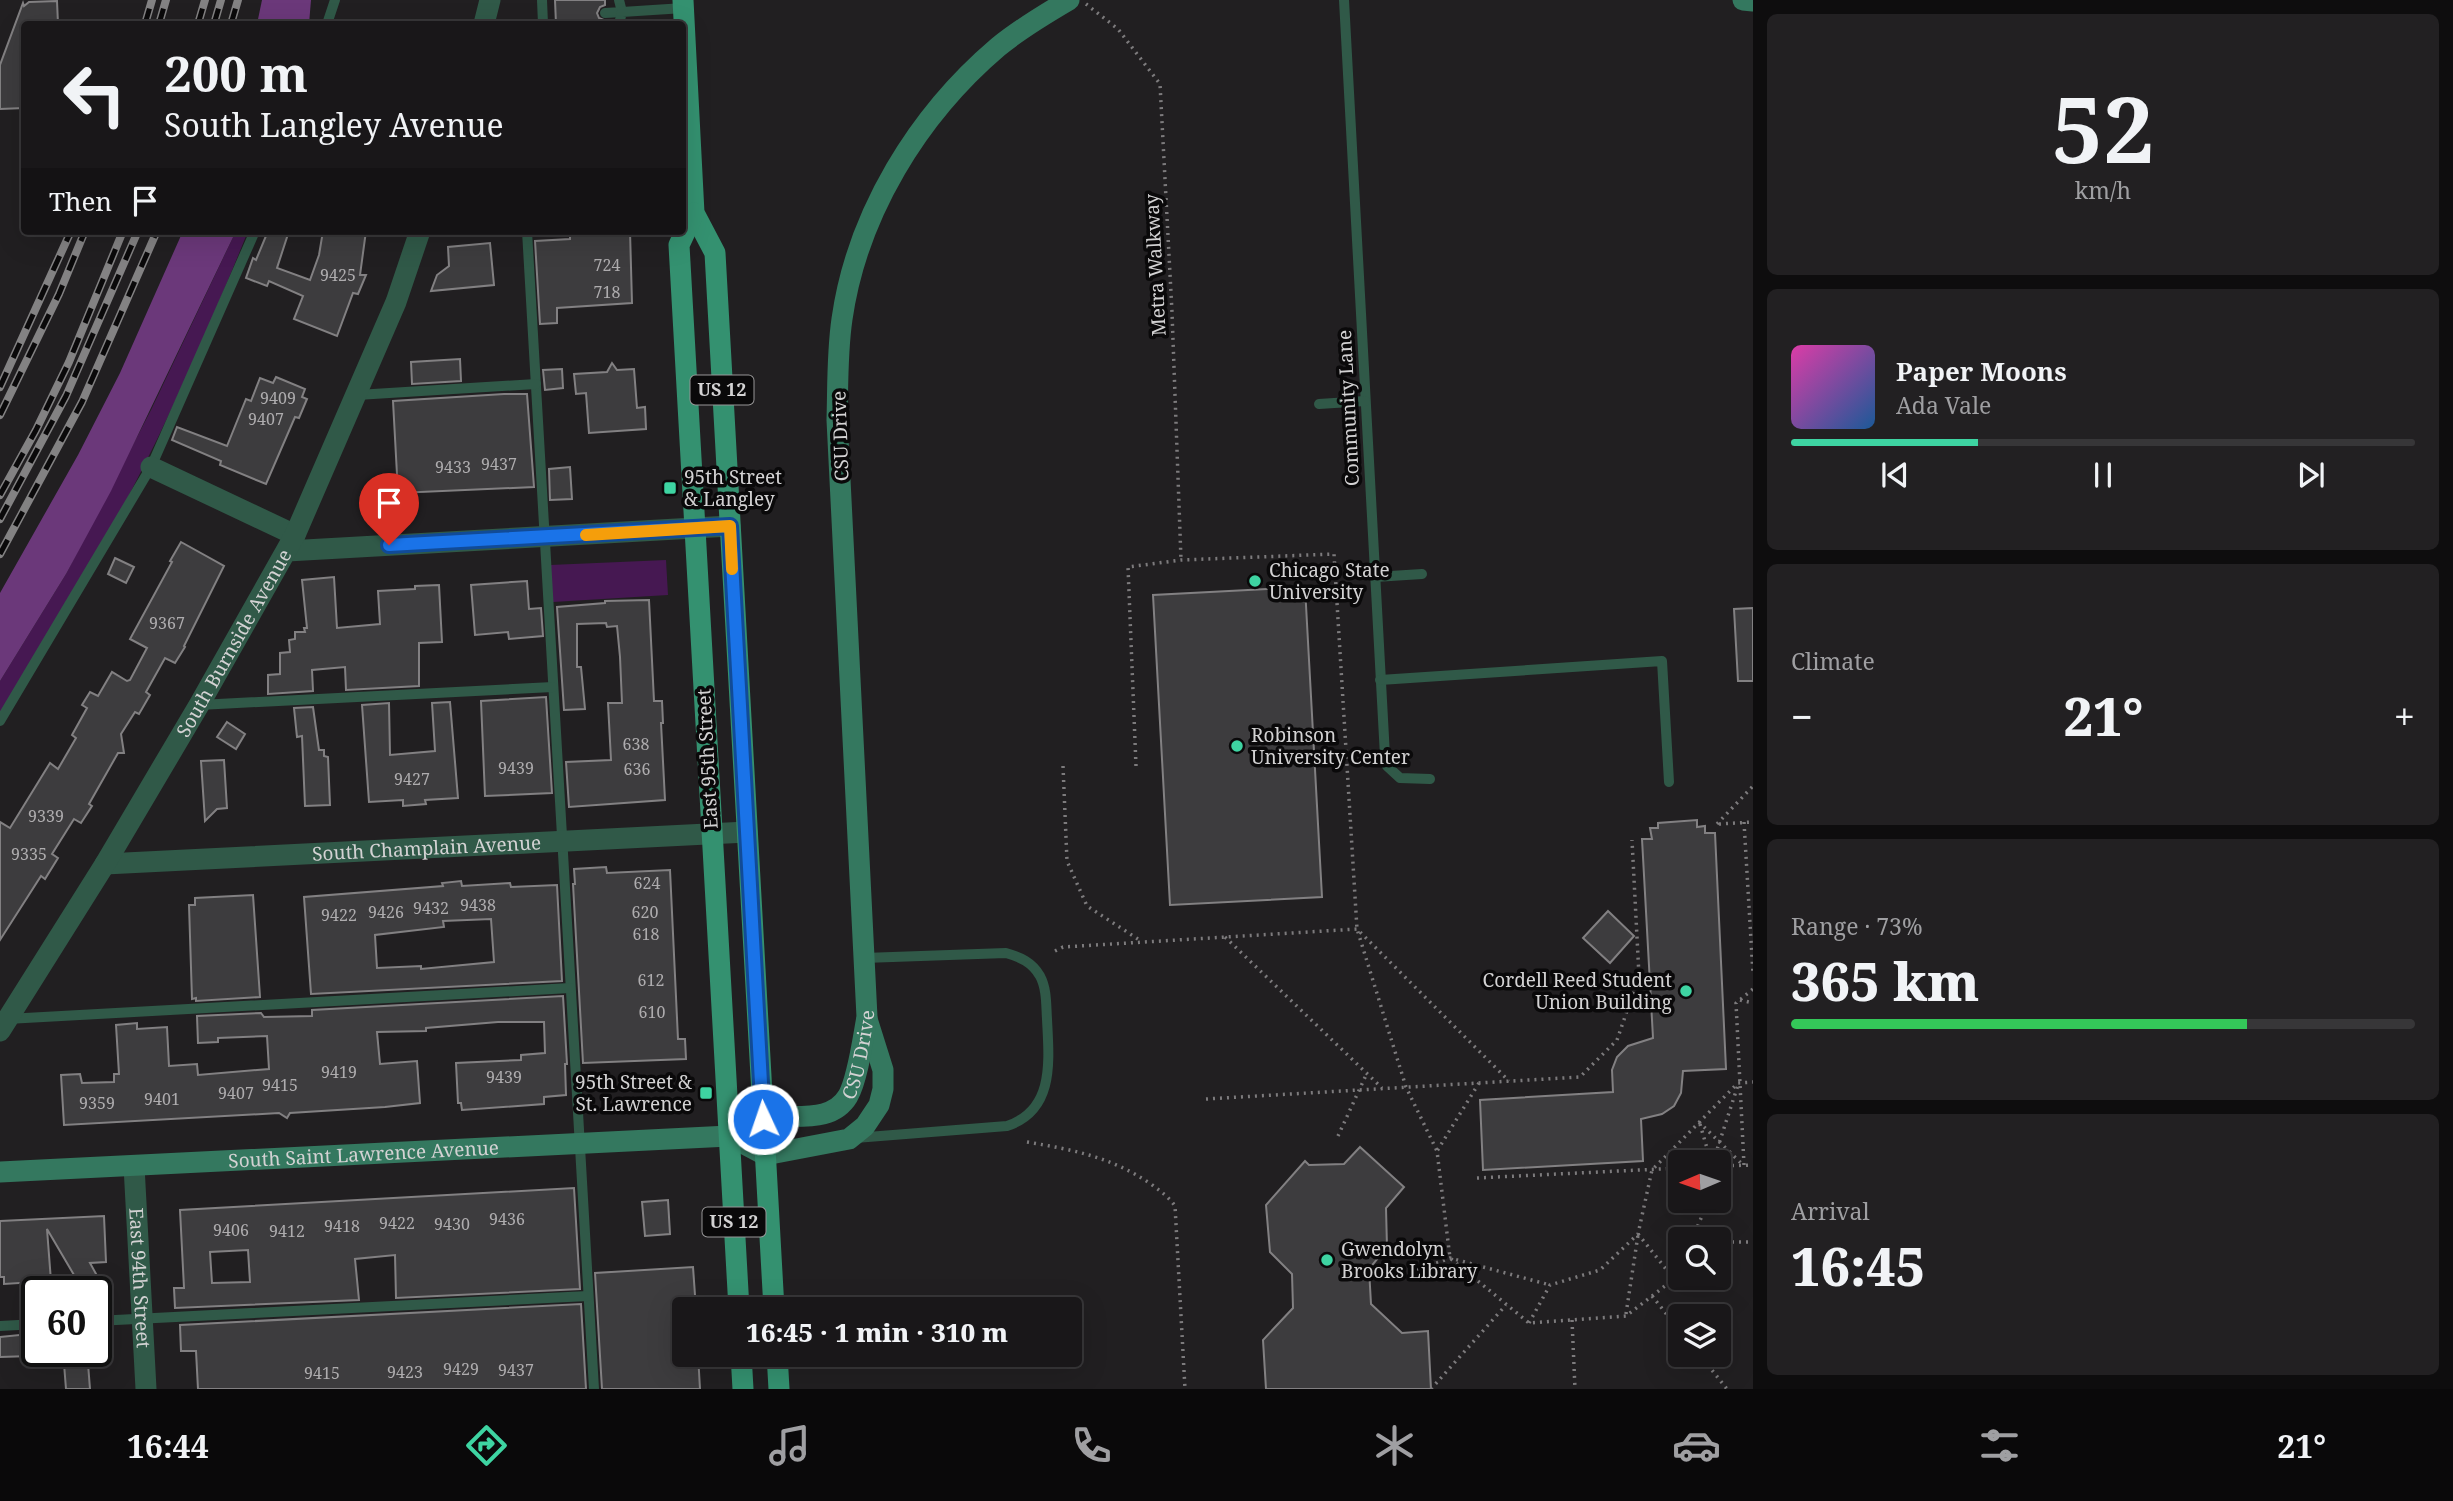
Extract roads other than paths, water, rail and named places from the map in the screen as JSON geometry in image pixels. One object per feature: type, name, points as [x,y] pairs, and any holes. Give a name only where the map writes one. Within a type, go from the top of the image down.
[{"type":"main road","name":"East 95th Street","points":[[686,94],[694,213],[715,253],[773,1297]]},
{"type":"main road","name":"East 95th Street","points":[[686,230],[694,213]]},
{"type":"main road","name":"East 95th Street","points":[[684,235],[679,245],[737,1297]]},
{"type":"main road","points":[[742,1367],[743,1389]]},
{"type":"main road","points":[[778,1367],[779,1389]]},
{"type":"street","points":[[485,21],[490,0]]},
{"type":"street","name":"CSU Drive","points":[[765,1154],[849,1139],[865,1126],[872,1116],[879,1105],[883,1089],[883,1070],[867,1017],[838,420],[838,358],[852,270],[866,230],[907,150],[930,118],[963,80],[999,46],[1069,0]]},
{"type":"street","points":[[1743,0],[1753,1]]},
{"type":"street","name":"South Burnside Avenue","points":[[4,1025],[105,864],[291,543],[396,302],[419,235]]},
{"type":"street","points":[[151,467],[291,543],[544,538],[730,526]]},
{"type":"street","name":"South Champlain Avenue","points":[[105,864],[747,832]]},
{"type":"street","name":"CSU Drive","points":[[763,1119],[817,1115],[830,1112],[840,1105],[849,1095],[867,1017]]},
{"type":"street","points":[[729,1136],[763,1119]]},
{"type":"street","points":[[729,1136],[765,1154]]},
{"type":"street","name":"South Saint Lawrence Avenue","points":[[0,1172],[729,1136]]},
{"type":"street","name":"East 94th Street","points":[[134,1166],[146,1389]]},
{"type":"lane","points":[[328,21],[335,0]]},
{"type":"lane","points":[[542,0],[543,21]]},
{"type":"lane","points":[[619,0],[622,12],[620,21]]},
{"type":"lane","name":"Community Lane","points":[[1344,0],[1385,755],[1387,766],[1400,778],[1430,779]]},
{"type":"lane","points":[[606,13],[683,4]]},
{"type":"lane","points":[[546,21],[555,18]]},
{"type":"lane","points":[[0,721],[151,467],[253,235]]},
{"type":"lane","points":[[527,235],[593,1389]]},
{"type":"lane","points":[[357,395],[536,384]]},
{"type":"lane","points":[[1319,404],[1365,401]]},
{"type":"lane","points":[[1375,577],[1422,574]]},
{"type":"lane","points":[[1380,680],[1662,661],[1669,782]]},
{"type":"lane","points":[[199,705],[553,687]]},
{"type":"lane","points":[[849,1139],[1007,1126],[1030,1115],[1043,1094],[1047,1077],[1045,990],[1039,974],[1020,957],[1006,953],[864,958]]},
{"type":"lane","points":[[4,1025],[570,988]]},
{"type":"lane","points":[[112,1320],[588,1296]]},
{"type":"lane","points":[[0,1326],[21,1325]]},
{"type":"railway","points":[[146,21],[152,0]]},
{"type":"railway","points":[[160,21],[166,0]]},
{"type":"railway","points":[[199,21],[205,0]]},
{"type":"railway","points":[[215,21],[221,0]]},
{"type":"railway","points":[[232,21],[238,0]]},
{"type":"railway","points":[[0,387],[69,235]]},
{"type":"railway","points":[[0,415],[59,294],[83,235]]},
{"type":"railway","points":[[0,495],[69,362],[121,235]]},
{"type":"railway","points":[[0,519],[66,396],[136,235]]},
{"type":"railway","points":[[0,554],[82,402],[155,235]]},
{"type":"place","name":"95th Street & Langley","points":[[670,488]]},
{"type":"place","name":"Chicago State University","points":[[1255,581]]},
{"type":"place","name":"Robinson University Center","points":[[1237,746]]},
{"type":"place","name":"Cordell Reed Student Union Building","points":[[1686,991]]},
{"type":"place","name":"95th Street & St. Lawrence","points":[[706,1093]]},
{"type":"place","name":"Gwendolyn Brooks Library","points":[[1327,1260]]}]
